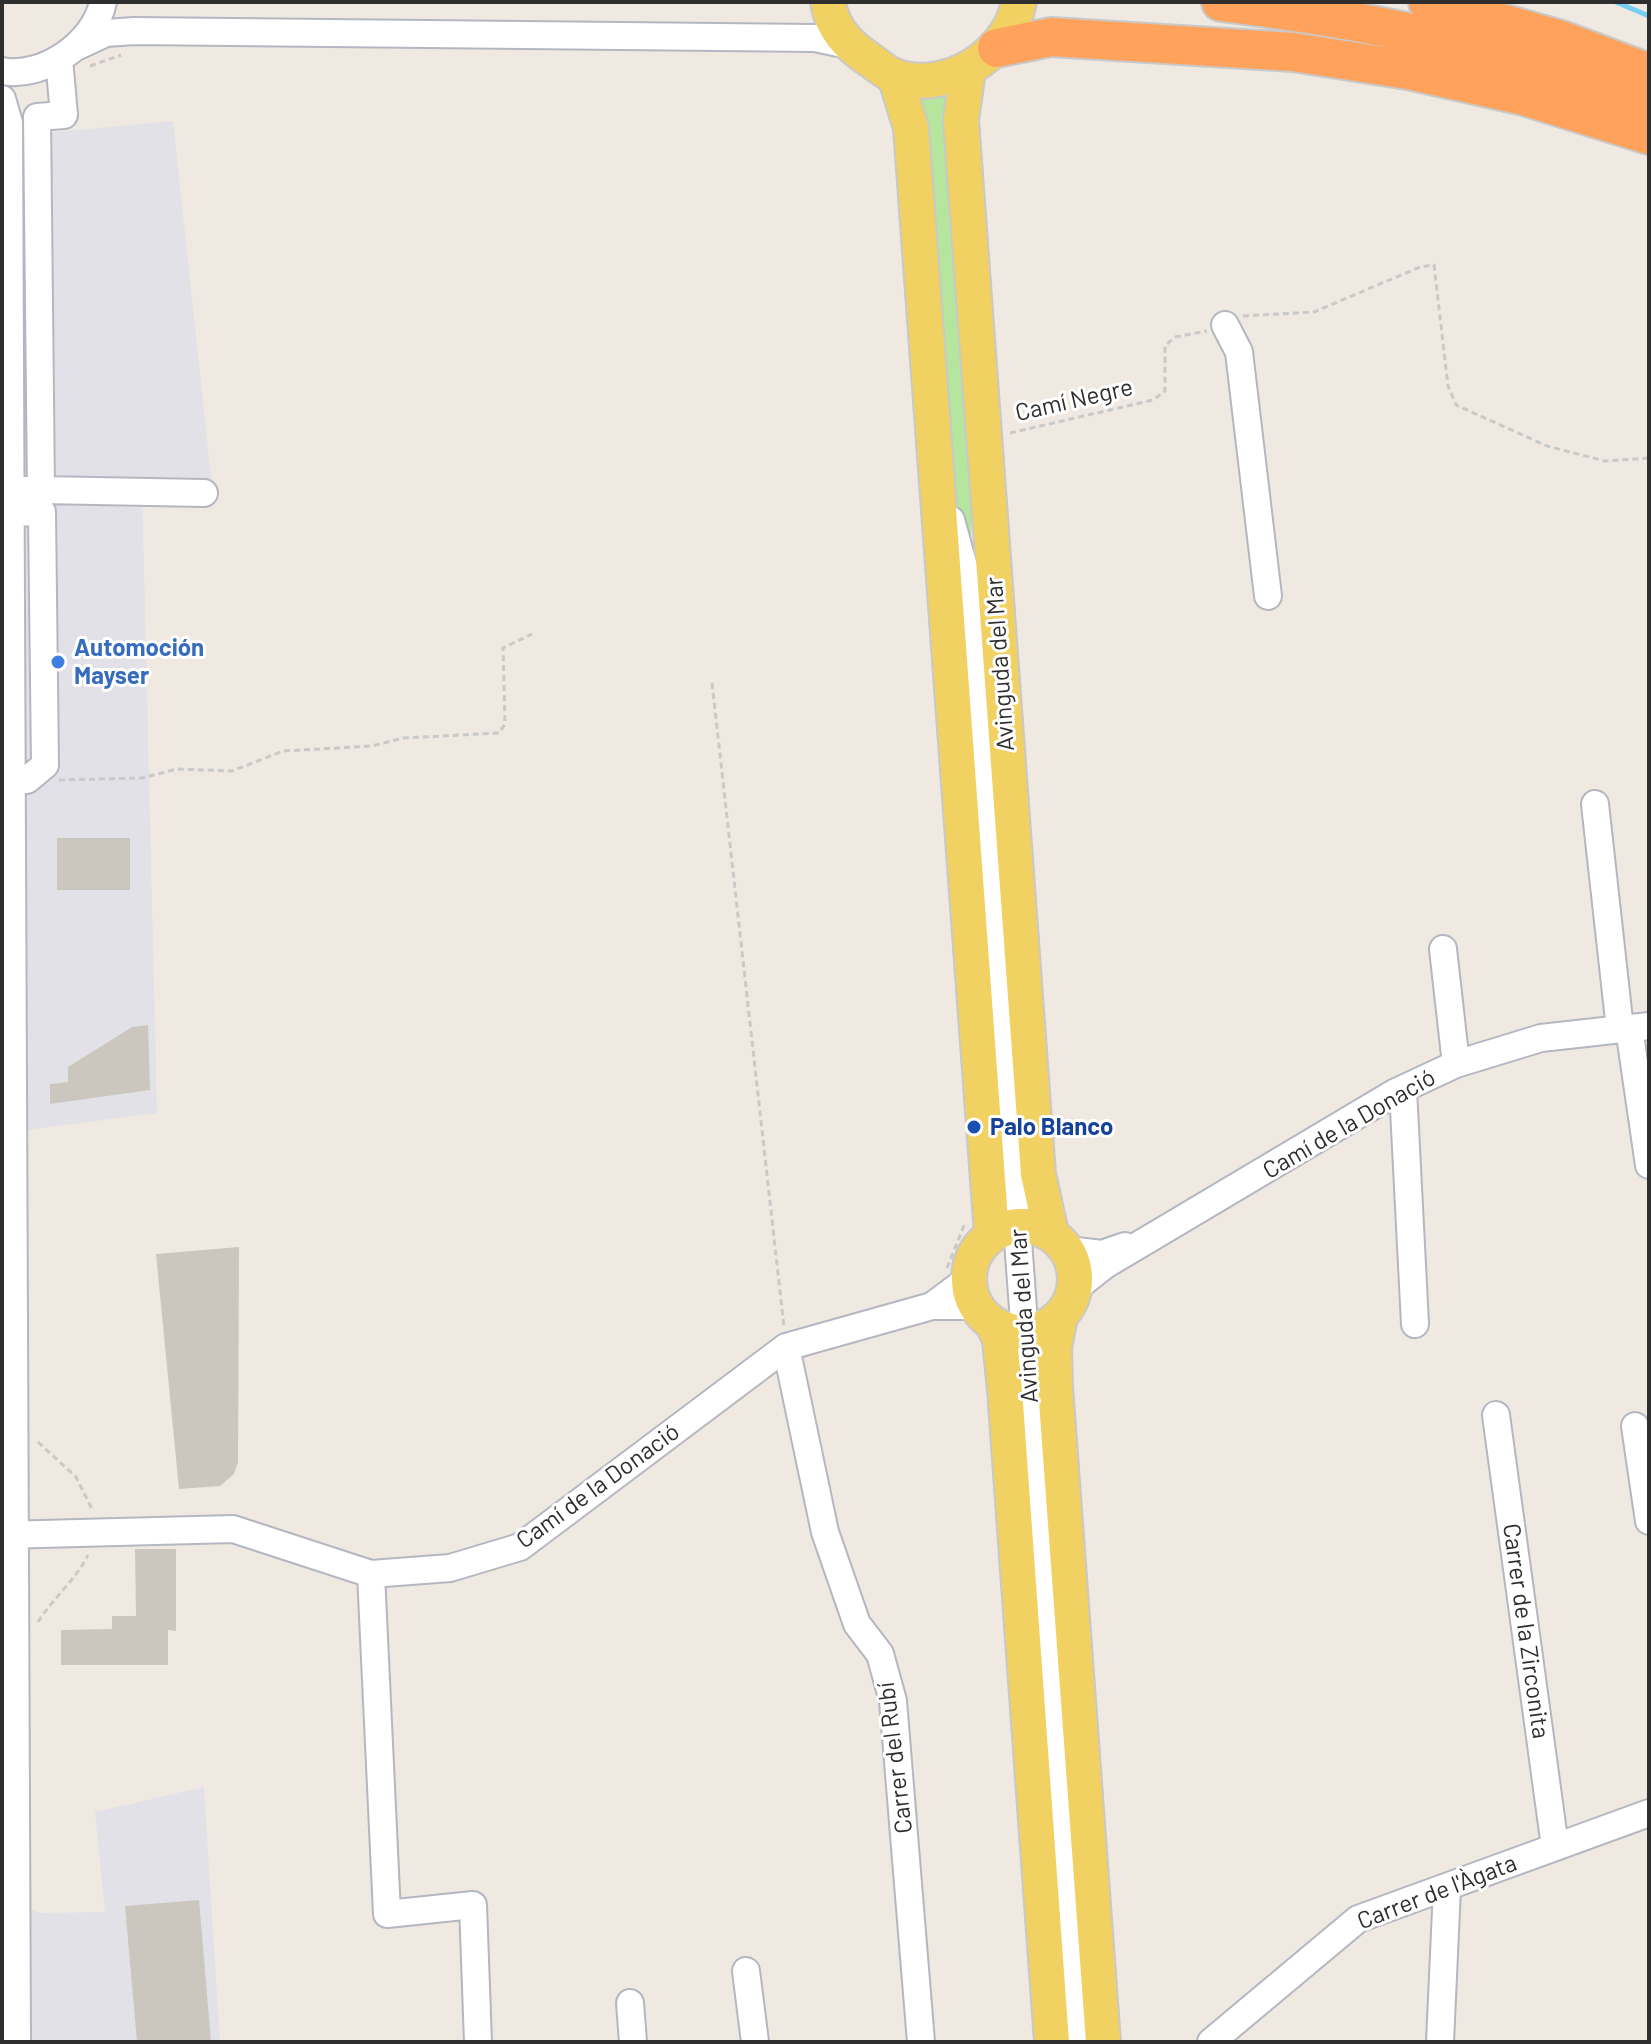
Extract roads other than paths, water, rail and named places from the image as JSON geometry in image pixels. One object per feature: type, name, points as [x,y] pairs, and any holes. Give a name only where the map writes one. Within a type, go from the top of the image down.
[{"type":"highway","points":[[1221,2],[1303,12],[1423,34],[1543,66],[1649,109]]},
{"type":"highway","points":[[1428,2],[1561,40],[1649,73]]},
{"type":"highway","points":[[1527,2],[1649,56]]},
{"type":"highway","points":[[1000,34],[1293,52],[1408,70],[1524,96],[1649,135]]},
{"type":"main road","points":[[829,9],[848,45],[895,76],[932,80],[1000,34]]},
{"type":"main road","name":"Avinguda del Mar","points":[[1000,34],[961,120],[1038,1174],[1060,1242],[1075,1268],[1054,1347],[1055,1387],[1103,2042]]},
{"type":"main road","name":"Avinguda del Mar","points":[[895,76],[911,128],[937,481],[1004,1230]]},
{"type":"main road","points":[[1060,1242],[1004,1230],[974,1253],[990,1311],[1068,1303]]},
{"type":"main road","name":"Avinguda del Mar","points":[[990,1311],[1000,1340],[1005,1390],[1052,2042]]},
{"type":"street","points":[[2,71],[59,62],[102,7]]},
{"type":"street","points":[[17,2042],[9,1535],[5,111],[19,92],[106,33],[815,38],[848,45]]},
{"type":"street","points":[[41,490],[37,117],[64,115],[59,62]]},
{"type":"street","points":[[7,226],[38,242]]},
{"type":"street","points":[[1225,325],[1239,352],[1268,596]]},
{"type":"street","name":"Avinguda del Mar","points":[[985,476],[977,509],[970,589],[1004,1230],[990,1311],[1077,2042]]},
{"type":"street","name":"Avinguda del Mar","points":[[937,481],[970,589]]},
{"type":"street","points":[[8,497],[41,490],[204,493]]},
{"type":"street","points":[[8,497],[42,512],[45,765],[27,780]]},
{"type":"street","points":[[1595,804],[1633,1027],[1649,1165]]},
{"type":"street","points":[[1443,949],[1456,1064]]},
{"type":"street","name":"Camí de la Donació","points":[[1068,1303],[1105,1265],[1403,1089],[1456,1064],[1541,1038],[1633,1027]]},
{"type":"street","points":[[1403,1089],[1415,1324]]},
{"type":"street","name":"Camí de la Donació","points":[[1060,1242],[1102,1254],[1156,1237]]},
{"type":"street","name":"Camí de la Donació","points":[[9,1535],[233,1529],[371,1574],[450,1568],[520,1547],[786,1347],[932,1306],[990,1311]]},
{"type":"street","name":"Carrer del Rubí","points":[[786,1347],[825,1532],[857,1624],[880,1654],[893,1701],[921,2042]]},
{"type":"street","name":"Carrer de la Zirconita","points":[[1496,1415],[1555,1847]]},
{"type":"street","points":[[1635,1426],[1649,1521]]},
{"type":"street","points":[[371,1574],[387,1914],[473,1905],[478,2042]]},
{"type":"street","name":"Carrer de l'Àgata","points":[[1211,2042],[1358,1919],[1649,1813]]},
{"type":"street","points":[[1440,2042],[1447,1888]]},
{"type":"street","points":[[746,1971],[755,2042]]},
{"type":"street","points":[[630,2003],[633,2042]]},
{"type":"waterway","points":[[1616,2],[1649,16]]},
{"type":"place","name":"Automoción Mayser","points":[[58,662]]},
{"type":"place","name":"Palo Blanco","points":[[974,1127]]}]
